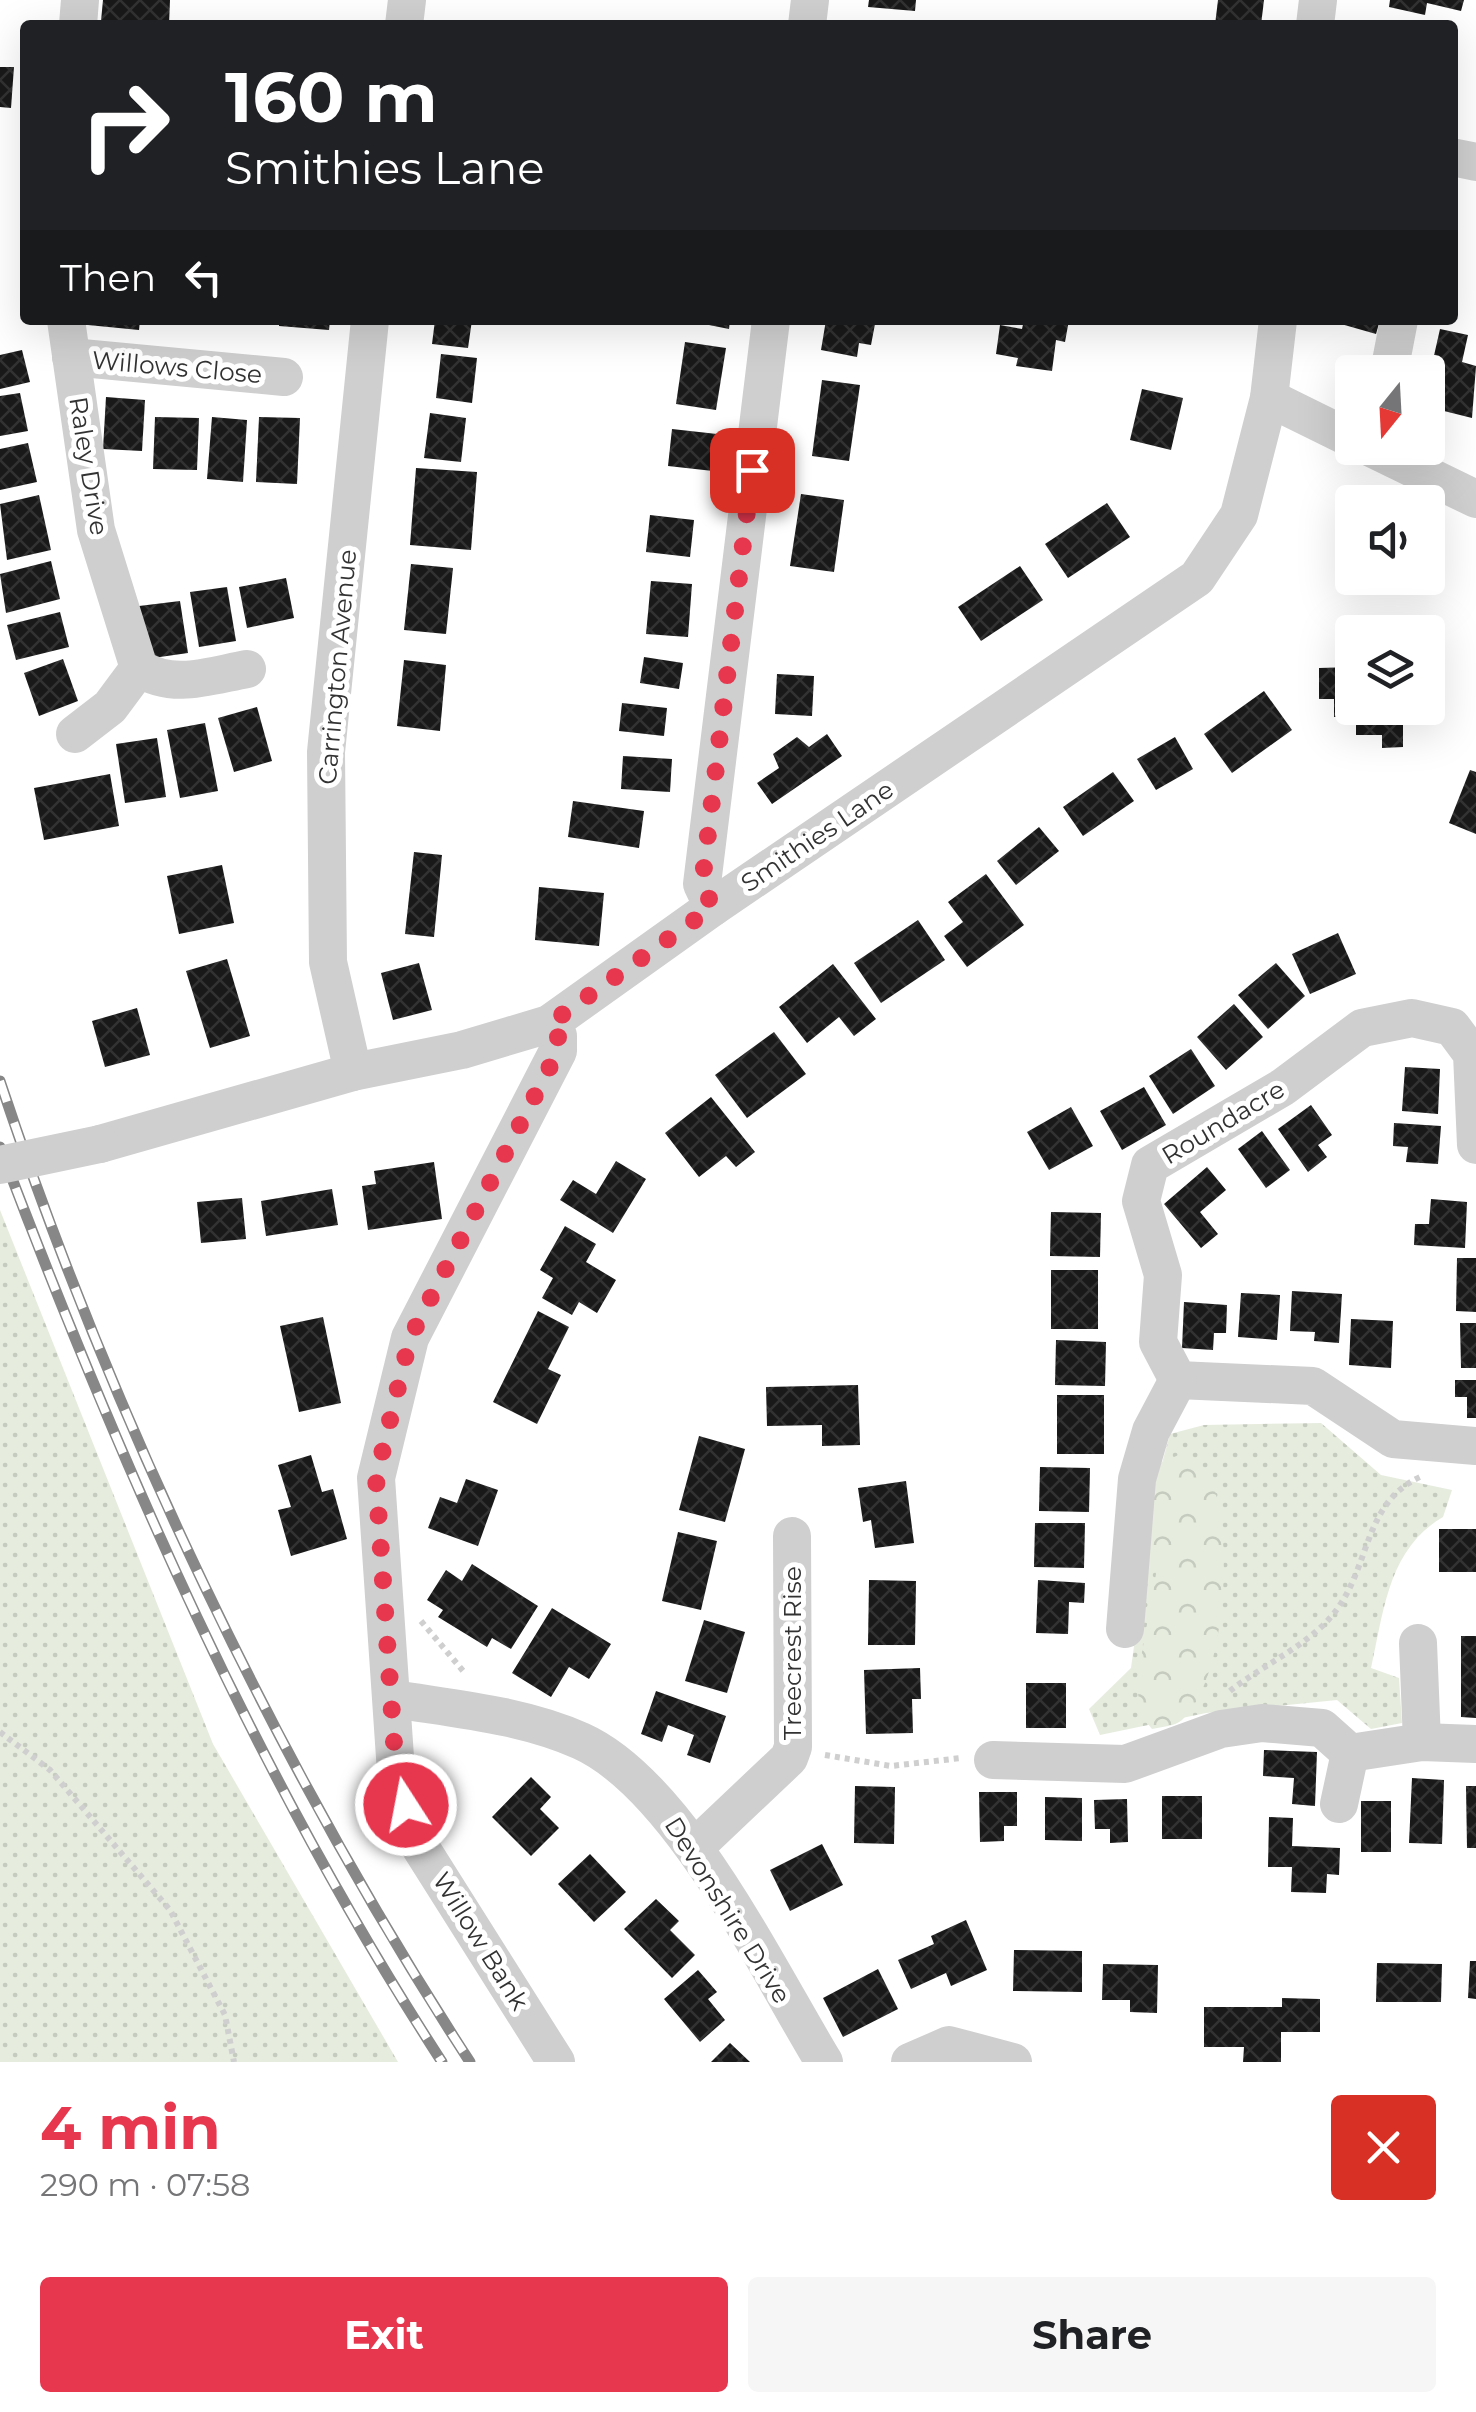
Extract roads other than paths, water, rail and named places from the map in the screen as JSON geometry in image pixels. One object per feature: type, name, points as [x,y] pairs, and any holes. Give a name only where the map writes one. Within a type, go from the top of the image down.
[{"type":"street","name":"Carrington Avenue","points":[[353,1072],[328,962],[326,752],[369,325]]},
{"type":"street","points":[[713,907],[702,884],[770,325]]},
{"type":"street","name":"Smithies Lane","points":[[0,1165],[100,1144],[353,1072],[462,1050],[549,1024],[713,907],[1196,578],[1239,515],[1269,398],[1277,325]]},
{"type":"street","points":[[1392,355],[1398,325]]},
{"type":"street","name":"Willows Close","points":[[69,338],[284,377]]},
{"type":"street","name":"Raley Drive","points":[[69,338],[96,530],[139,668]]},
{"type":"street","points":[[1269,398],[1335,430]]},
{"type":"street","points":[[1407,465],[1476,499]]},
{"type":"street","points":[[75,734],[110,707],[139,668],[156,678],[178,682],[247,669]]},
{"type":"street","name":"Roundacre","points":[[1178,1380],[1158,1342],[1163,1275],[1141,1201],[1150,1164],[1284,1087],[1362,1028],[1412,1018],[1452,1027],[1472,1054],[1476,1145]]},
{"type":"street","name":"Willow Bank","points":[[549,1024],[558,1036],[558,1051],[410,1338],[376,1478],[396,1772],[414,1837],[556,2062]]},
{"type":"street","points":[[1125,1630],[1137,1479],[1150,1431],[1178,1380],[1313,1386],[1394,1439],[1476,1446]]},
{"type":"street","name":"Treecrest Rise","points":[[694,1848],[789,1758],[793,1747],[792,1536]]},
{"type":"street","points":[[1418,1643],[1422,1742]]},
{"type":"street","name":"Devonshire Drive","points":[[394,1699],[501,1716],[583,1742],[649,1789],[694,1848],[824,2062]]},
{"type":"street","points":[[977,1759],[1125,1764],[1221,1729],[1262,1723],[1322,1728],[1350,1753]]},
{"type":"street","points":[[1350,1753],[1422,1742],[1476,1744]]},
{"type":"street","points":[[1339,1804],[1350,1753]]},
{"type":"street","points":[[910,2062],[949,2045],[1013,2062]]},
{"type":"railway","points":[[0,1081],[93,1333],[205,1586],[331,1832],[470,2062]]},
{"type":"railway","points":[[0,1147],[144,1501],[252,1731],[375,1954],[442,2062]]}]
